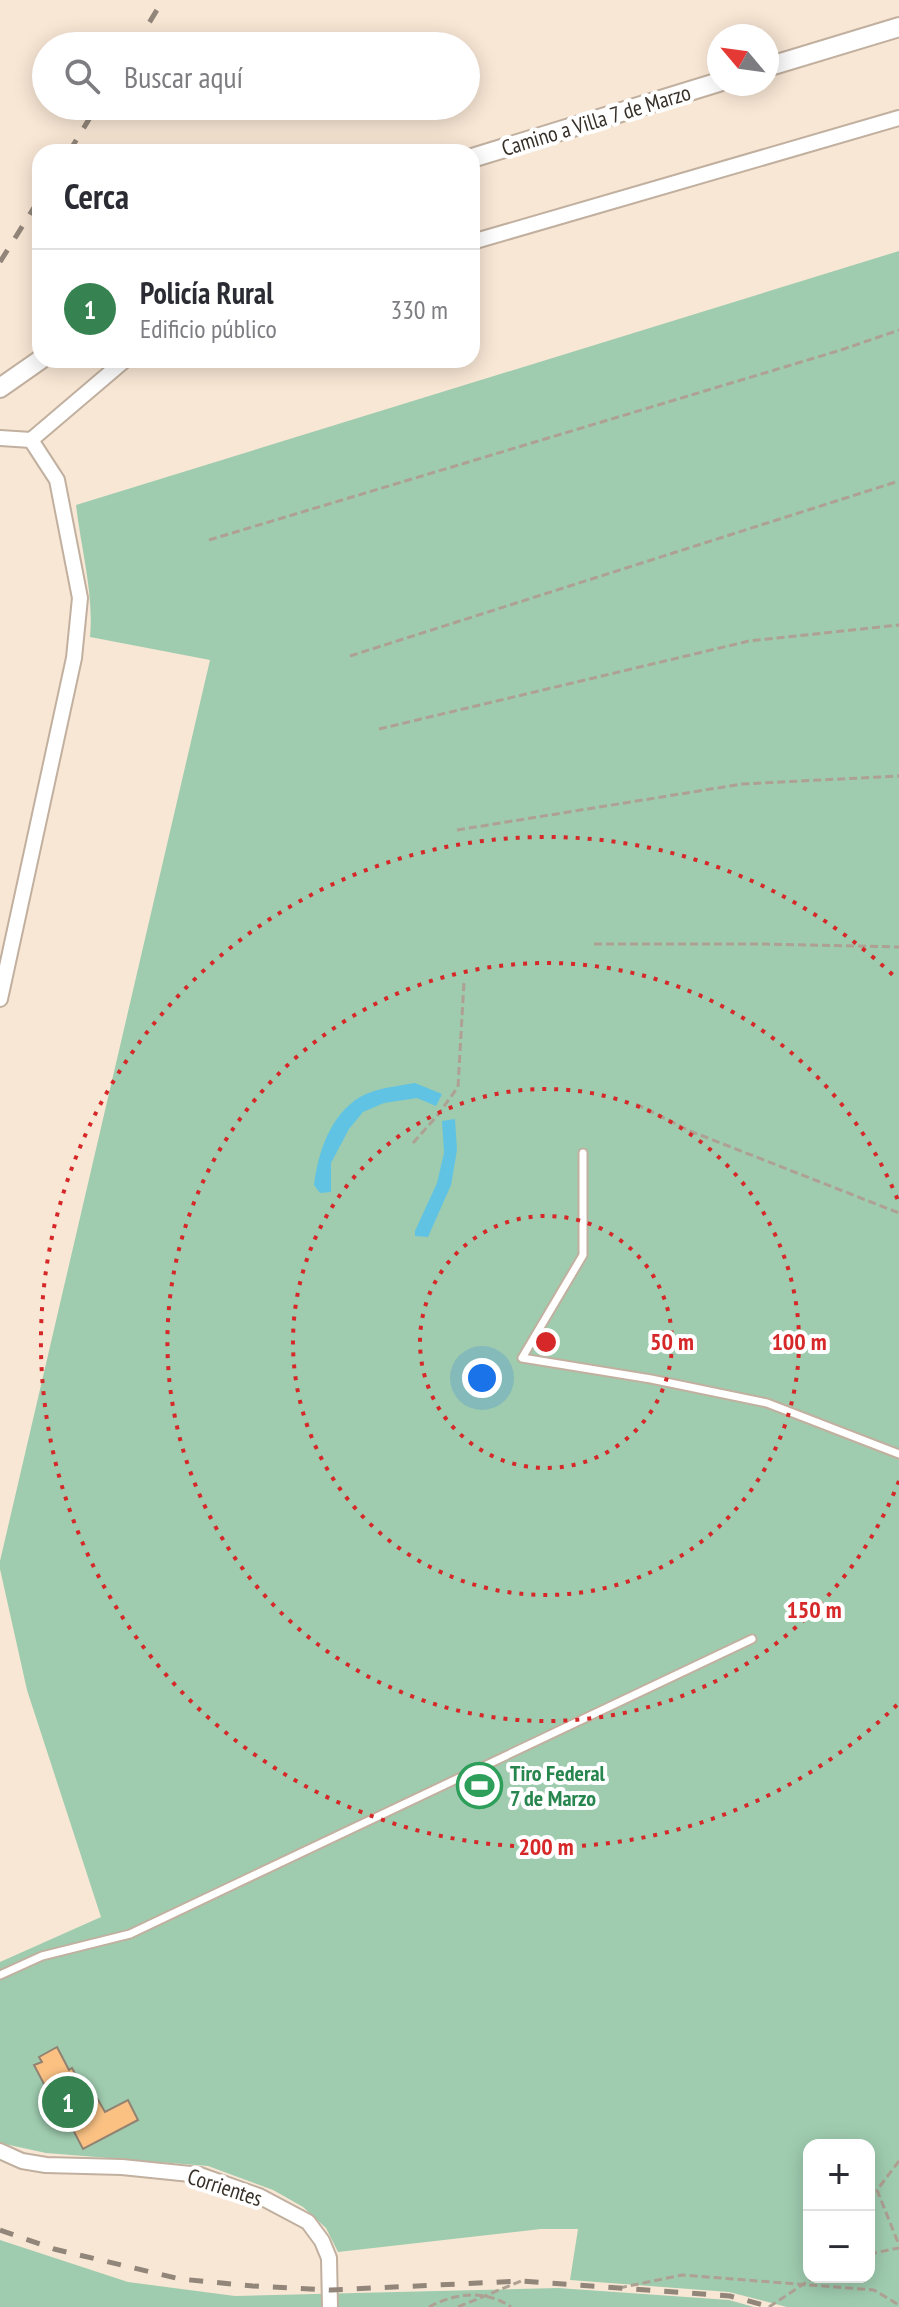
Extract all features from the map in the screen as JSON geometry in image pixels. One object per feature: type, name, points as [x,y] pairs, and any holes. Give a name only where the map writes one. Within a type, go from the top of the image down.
[{"type":"street","points":[[779,63],[899,27]]},
{"type":"street","name":"Camino a Villa 7 de Marzo","points":[[480,156],[707,86]]},
{"type":"street","points":[[480,240],[899,118]]},
{"type":"street","points":[[0,388],[32,366]]},
{"type":"street","points":[[0,438],[31,440],[116,368]]},
{"type":"street","points":[[0,999],[74,658],[80,598],[57,480],[31,440]]},
{"type":"street","name":"Corrientes","points":[[0,2151],[22,2161],[46,2165],[122,2167],[200,2175],[259,2196],[308,2222],[322,2241],[329,2258],[330,2307]]},
{"type":"lane","points":[[583,1153],[583,1255],[522,1358],[651,1379],[767,1403],[899,1454]]},
{"type":"lane","points":[[0,1975],[42,1956],[130,1934],[752,1639]]},
{"type":"path","points":[[209,540],[899,330]]},
{"type":"path","points":[[350,656],[899,481]]},
{"type":"path","points":[[379,729],[749,641],[899,625]]},
{"type":"path","points":[[457,830],[742,784],[899,776]]},
{"type":"path","points":[[594,944],[899,947]]},
{"type":"path","points":[[413,1143],[458,1087],[464,982]]},
{"type":"path","points":[[636,1104],[690,1131],[899,1213]]},
{"type":"path","points":[[875,2253],[899,2247],[877,2190],[899,2161]]},
{"type":"path","points":[[619,2288],[682,2275],[874,2290],[899,2305]]},
{"type":"path","points":[[458,2307],[521,2281]]},
{"type":"path","points":[[769,2307],[806,2283]]},
{"type":"path","points":[[429,2307],[453,2296],[483,2297],[511,2307]]},
{"type":"green space","points":[[899,251],[899,2307],[787,2307],[729,2292],[570,2280],[578,2229],[541,2229],[338,2252],[326,2228],[303,2207],[273,2190],[208,2166],[46,2153],[0,2143],[0,1962],[101,1917],[27,1690],[0,1561],[210,660],[90,637],[89,588],[76,505]]},
{"type":"green space","points":[[0,2240],[128,2282],[235,2296],[558,2288],[729,2300],[754,2307],[0,2307]]},
{"type":"water","points":[[415,1083],[442,1094],[436,1106],[417,1098],[384,1103],[363,1112],[349,1129],[331,1163],[331,1192],[320,1193],[314,1185],[319,1160],[327,1136],[341,1114],[366,1094]]},
{"type":"water","points":[[455,1119],[457,1150],[451,1185],[428,1237],[415,1236],[437,1183],[444,1153],[442,1121]]},
{"type":"building","points":[[57,2047],[90,2102],[97,2098],[105,2112],[128,2100],[138,2120],[83,2149],[69,2122],[65,2124],[34,2065],[42,2062],[39,2057]]},
{"type":"railway","points":[[144,32],[163,0]]},
{"type":"railway","points":[[74,144],[88,120]]},
{"type":"railway","points":[[0,262],[32,211]]},
{"type":"railway","points":[[0,2230],[54,2249],[180,2279],[331,2290],[521,2281],[730,2296],[771,2307]]},
{"type":"place","name":"Tiro Federal 7 de Marzo","points":[[479,1786]]},
{"type":"place","name":"Policía Rural","points":[[68,2102]]}]
